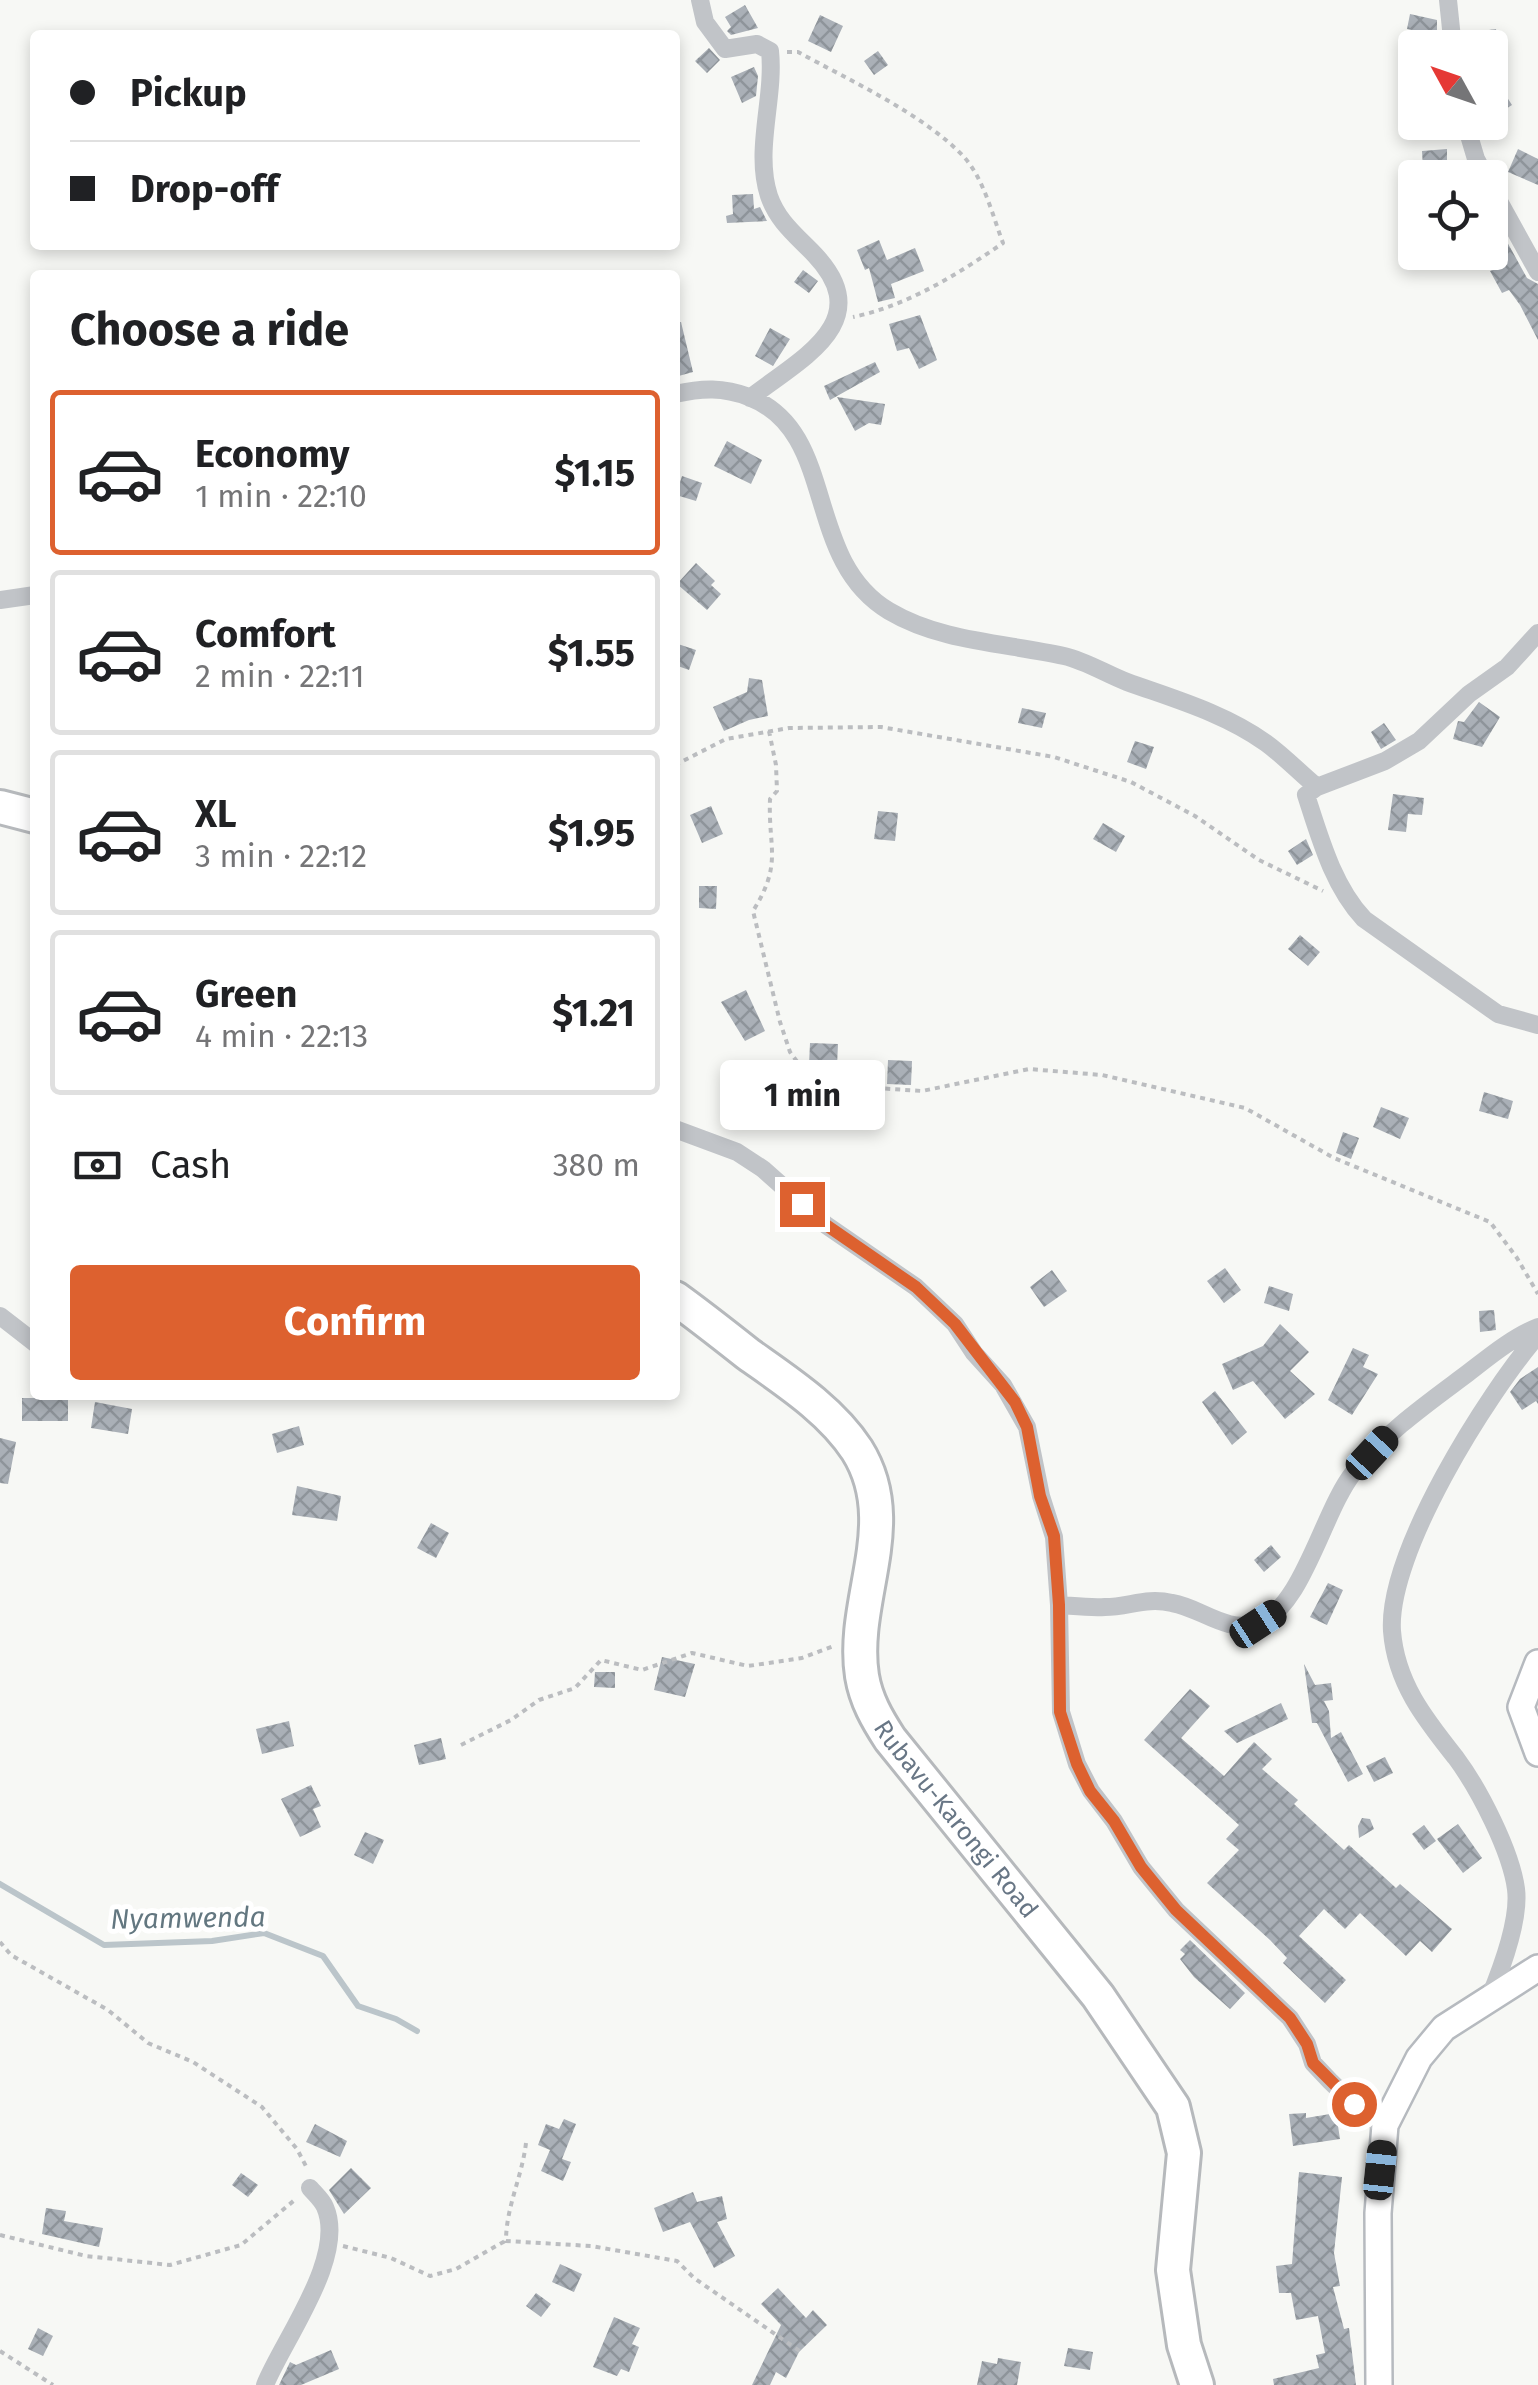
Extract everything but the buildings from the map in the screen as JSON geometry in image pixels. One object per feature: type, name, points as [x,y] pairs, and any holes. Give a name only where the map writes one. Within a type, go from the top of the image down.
[{"type":"highway","points":[[0,807],[30,815]]},
{"type":"highway","name":"Rubavu-Karongi Road","points":[[680,1302],[782,1378],[843,1432],[859,1453],[877,1507],[876,1545],[862,1636],[862,1676],[872,1710],[890,1739],[1098,1996],[1173,2106],[1184,2153],[1173,2270],[1177,2308],[1197,2385]]},
{"type":"main road","points":[[1538,1662],[1521,1707],[1538,1753]]},
{"type":"main road","points":[[1379,2385],[1378,2213],[1385,2124],[1419,2058],[1444,2028],[1538,1968]]},
{"type":"street","points":[[700,0],[705,22],[726,49],[757,44],[770,52],[772,75],[765,123],[769,195],[784,226],[831,272],[840,297],[838,320],[827,336],[750,398]]},
{"type":"street","points":[[1448,0],[1451,30]]},
{"type":"street","points":[[1508,218],[1538,272]]},
{"type":"street","points":[[680,393],[705,387],[750,398],[784,418],[799,439],[840,559],[860,586],[887,610],[943,632],[1069,657],[1186,701],[1265,742],[1317,788]]},
{"type":"street","points":[[0,600],[30,596]]},
{"type":"street","points":[[1538,633],[1507,667],[1469,694],[1419,741],[1385,761],[1306,795],[1350,904],[1389,938],[1498,1014],[1538,1025]]},
{"type":"street","points":[[680,1131],[737,1152],[763,1169],[826,1225],[916,1287],[955,1324],[974,1353],[1003,1385],[1027,1427],[1040,1496],[1054,1536],[1060,1712],[1090,1791],[1114,1821],[1141,1867],[1176,1910],[1290,2018],[1307,2044],[1313,2063],[1330,2082],[1366,2116],[1385,2124]]},
{"type":"street","points":[[0,1316],[30,1339]]},
{"type":"street","points":[[1059,1605],[1107,1608],[1142,1600],[1175,1603],[1224,1625],[1258,1624],[1282,1608],[1302,1576],[1329,1510],[1353,1473],[1390,1433],[1483,1362],[1538,1327]]},
{"type":"street","points":[[1489,2000],[1512,1928],[1517,1891],[1474,1786],[1416,1708],[1392,1634],[1392,1605],[1402,1567],[1440,1483],[1538,1335]]},
{"type":"street","points":[[265,2385],[304,2312],[329,2242],[326,2208],[310,2188]]},
{"type":"path","points":[[770,52],[798,52],[934,132],[966,159],[1002,243],[966,268],[913,296],[838,320]]},
{"type":"path","points":[[680,762],[726,739],[789,728],[881,727],[1054,757],[1131,782],[1195,816],[1259,860],[1350,904]]},
{"type":"path","points":[[769,731],[776,765],[777,791],[770,799],[769,820],[775,859],[766,891],[754,911],[780,1022],[790,1052],[801,1067],[846,1086],[922,1091],[1029,1069],[1102,1075],[1245,1108],[1334,1158],[1490,1222],[1518,1258],[1538,1294]]},
{"type":"path","points":[[461,1745],[511,1720],[539,1700],[575,1688],[601,1660],[642,1670],[692,1654],[748,1666],[802,1658],[862,1636]]},
{"type":"path","points":[[0,1942],[10,1955],[108,2010],[148,2042],[192,2062],[262,2107],[308,2168],[310,2188],[241,2245],[170,2265],[86,2256],[0,2235]]},
{"type":"path","points":[[506,2241],[506,2220],[523,2170],[526,2143]]},
{"type":"path","points":[[329,2242],[391,2258],[430,2276],[456,2269],[506,2241],[591,2246],[677,2260],[694,2278],[801,2352]]},
{"type":"path","points":[[0,2351],[52,2385]]},
{"type":"waterway","name":"Nyamwenda","points":[[0,1884],[104,1945],[212,1941],[264,1933],[323,1956],[358,2006],[417,2031]]},
{"type":"route","points":[[802,1204],[916,1287],[955,1324],[1015,1402],[1027,1427],[1040,1496],[1054,1536],[1060,1712],[1090,1791],[1114,1821],[1141,1867],[1176,1910],[1290,2018],[1307,2044],[1313,2063],[1354,2104]]}]
